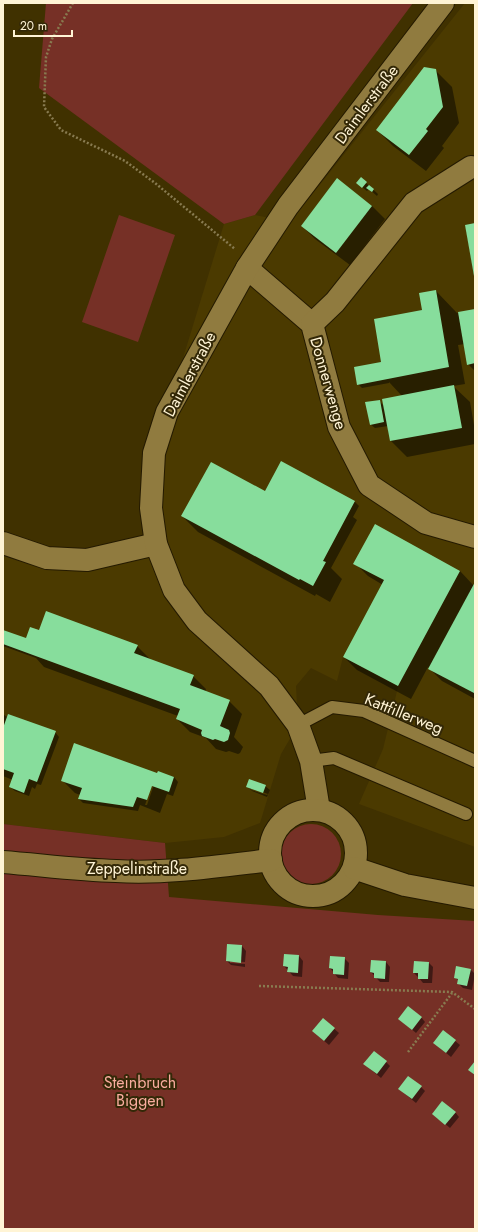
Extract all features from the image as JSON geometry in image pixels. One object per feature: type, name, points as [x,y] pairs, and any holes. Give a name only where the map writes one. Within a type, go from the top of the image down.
[{"type":"main road","name":"Daimlerstraße","points":[[319,810],[311,761],[298,725],[269,686],[197,621],[174,590],[156,544],[150,508],[154,453],[167,412],[247,268],[288,206],[444,3]]},
{"type":"main road","name":"Donnerwenge","points":[[312,324],[335,302],[414,203],[471,167]]},
{"type":"main road","name":"Donnerwenge","points":[[247,268],[312,324],[339,427],[369,485],[426,523],[475,537]]},
{"type":"main road","points":[[3,543],[47,558],[87,560],[156,544]]},
{"type":"main road","points":[[319,810],[331,814],[342,821],[350,831],[355,843],[356,856],[354,868],[346,880],[336,889],[323,895],[309,896],[296,892],[284,884],[276,873],[271,860],[271,846],[275,834],[283,823],[293,815],[306,811],[319,810]]},
{"type":"main road","name":"Zeppelinstraße","points":[[3,862],[117,872],[160,871],[271,860]]},
{"type":"main road","points":[[354,868],[405,885],[475,898]]},
{"type":"lane","name":"Kattfillerweg","points":[[298,725],[332,707],[364,711],[475,761]]},
{"type":"lane","points":[[311,761],[334,758],[466,814]]},
{"type":"path","points":[[73,3],[52,39],[46,57],[44,107],[61,130],[125,161],[155,183],[236,251],[241,244]]},
{"type":"path","points":[[259,986],[452,992],[475,1009]]},
{"type":"path","points":[[408,1052],[452,992]]},
{"type":"shaded area","points":[[465,3],[475,3],[475,847],[359,804],[383,749],[398,687],[343,657],[337,681],[311,668],[296,686],[298,725],[281,754],[260,823],[224,837],[165,843],[3,824],[3,543],[47,558],[156,544],[154,453],[224,224],[255,215],[290,222]]},
{"type":"green space","points":[[46,3],[413,3],[255,215],[224,224],[39,88]]},
{"type":"green space","points":[[119,215],[175,235],[138,342],[82,322]]},
{"type":"green space","name":"Steinbruch Biggen","points":[[3,824],[165,843],[169,897],[378,915],[475,921],[475,1229],[3,1229]]},
{"type":"green space","points":[[305,824],[317,824],[333,832],[339,842],[341,854],[339,866],[333,876],[317,884],[305,884],[289,876],[281,860],[281,848],[289,832]]},
{"type":"building","points":[[424,67],[436,69],[443,107],[426,129],[428,131],[409,155],[376,130]]},
{"type":"building","points":[[361,177],[367,182],[362,188],[356,183]]},
{"type":"building","points":[[337,178],[372,206],[336,253],[301,226]]},
{"type":"building","points":[[369,185],[374,189],[372,192],[366,188]]},
{"type":"building","points":[[475,223],[475,276],[474,276],[465,225]]},
{"type":"building","points":[[436,290],[449,367],[357,385],[354,367],[381,362],[374,319],[422,310],[419,293]]},
{"type":"building","points":[[475,309],[475,363],[467,365],[458,312]]},
{"type":"building","points":[[454,385],[462,428],[390,441],[382,399]]},
{"type":"building","points":[[380,400],[384,422],[370,425],[365,402]]},
{"type":"building","points":[[281,461],[355,501],[323,561],[326,562],[313,586],[300,579],[299,580],[181,516],[211,462],[265,491]]},
{"type":"building","points":[[375,524],[460,571],[398,686],[343,657],[384,580],[353,564]]},
{"type":"building","points":[[475,582],[475,691],[474,693],[428,669]]},
{"type":"building","points":[[46,611],[138,645],[134,653],[194,675],[190,685],[230,700],[220,726],[229,730],[230,733],[228,740],[224,742],[202,736],[202,730],[176,719],[180,709],[3,644],[3,630],[26,638],[30,627],[39,630]]},
{"type":"building","points":[[8,714],[56,731],[37,782],[29,779],[24,793],[9,787],[14,773],[3,769],[3,728]]},
{"type":"building","points":[[74,743],[157,773],[158,771],[174,777],[169,792],[152,786],[147,800],[137,797],[133,807],[78,799],[82,788],[61,781]]},
{"type":"building","points":[[249,779],[266,785],[263,793],[246,787]]},
{"type":"building","points":[[227,944],[242,945],[241,963],[226,961]]},
{"type":"building","points":[[284,954],[299,955],[298,973],[287,972],[288,967],[283,966]]},
{"type":"building","points":[[330,956],[345,957],[344,975],[333,974],[333,969],[329,968]]},
{"type":"building","points":[[371,960],[386,961],[385,979],[374,978],[374,973],[370,972]]},
{"type":"building","points":[[414,961],[429,962],[428,979],[418,979],[418,973],[413,973]]},
{"type":"building","points":[[456,966],[471,969],[467,986],[457,984],[458,979],[454,978]]},
{"type":"building","points":[[408,1006],[422,1017],[412,1030],[398,1019]]},
{"type":"building","points":[[323,1018],[335,1028],[324,1041],[312,1031]]},
{"type":"building","points":[[443,1030],[456,1040],[446,1053],[433,1043]]},
{"type":"building","points":[[374,1051],[387,1061],[377,1074],[363,1064]]},
{"type":"building","points":[[475,1061],[475,1075],[468,1070]]},
{"type":"building","points":[[408,1076],[422,1086],[412,1099],[398,1089]]},
{"type":"building","points":[[442,1101],[456,1112],[445,1125],[432,1114]]}]
